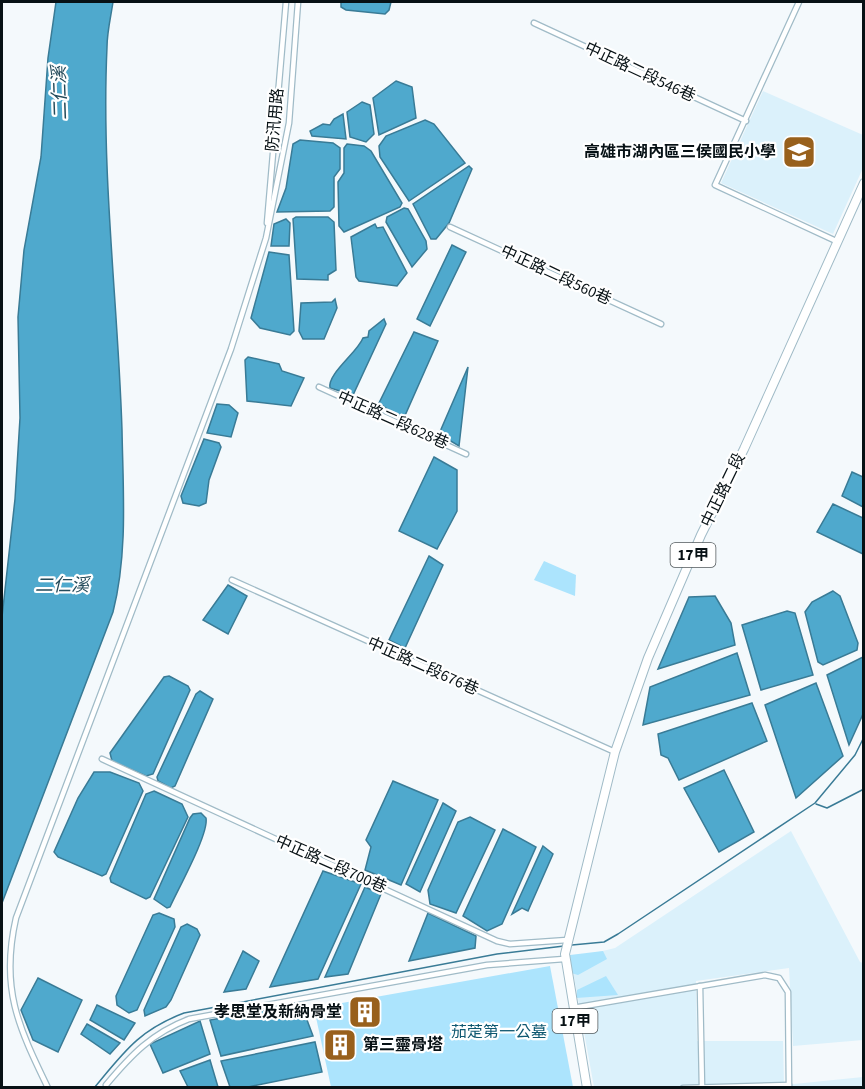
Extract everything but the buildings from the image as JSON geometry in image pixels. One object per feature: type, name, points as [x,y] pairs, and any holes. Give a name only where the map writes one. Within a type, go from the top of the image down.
[{"type":"main road","name":"中正路二段","points":[[567,942],[615,752],[648,658],[701,535],[744,449],[864,183]]},
{"type":"main road","name":"17甲","points":[[567,942],[564,956],[587,1088]]},
{"type":"street","name":"防汛用路","points":[[266,238],[286,2]]},
{"type":"street","points":[[48,1088],[22,1033],[8,985],[13,928],[231,349],[266,238],[289,123],[298,2]]},
{"type":"street","points":[[799,2],[715,185],[836,241]]},
{"type":"street","name":"中正路二段546巷","points":[[534,23],[746,121]]},
{"type":"street","name":"中正路二段560巷","points":[[450,227],[661,324]]},
{"type":"street","name":"中正路二段628巷","points":[[319,387],[466,454]]},
{"type":"street","name":"中正路二段676巷","points":[[232,580],[615,752]]},
{"type":"street","name":"中正路二段700巷","points":[[102,759],[497,940],[510,944],[567,942]]},
{"type":"street","points":[[106,1085],[141,1045],[158,1032],[189,1019],[487,964],[564,956]]},
{"type":"street","points":[[573,1008],[765,975],[779,978],[788,992],[789,1086],[683,1088]]},
{"type":"street","points":[[700,986],[702,1087]]},
{"type":"shaded area","name":"高雄市湖內區三侯國民小學","points":[[763,91],[863,135],[863,168],[833,234],[721,183]]},
{"type":"shaded area","points":[[791,831],[860,962],[863,963],[863,1040],[793,1046],[789,968],[696,981],[697,1041],[783,1041],[784,1085],[863,1077],[863,1087],[594,1087],[570,955],[586,955],[615,948]]},
{"type":"green space","points":[[544,561],[576,575],[575,596],[534,580]]},
{"type":"green space","points":[[603,951],[607,959],[578,975],[571,973],[570,955]]},
{"type":"green space","name":"茄萣第一公墓","points":[[550,966],[573,1087],[331,1087],[314,1008]]},
{"type":"green space","points":[[606,976],[618,995],[576,998],[577,990]]},
{"type":"water","name":"二仁溪","points":[[56,2],[113,2],[107,41],[106,143],[120,382],[124,498],[123,544],[113,612],[2,903],[2,617],[15,499],[20,418],[18,317],[24,250],[41,157],[48,58]]},
{"type":"water","points":[[341,2],[391,2],[385,14],[346,10],[341,7]]},
{"type":"water","points":[[396,81],[412,87],[416,118],[379,135],[373,98]]},
{"type":"water","points":[[362,102],[370,105],[374,134],[366,142],[350,137],[347,112]]},
{"type":"water","points":[[343,114],[346,139],[312,136],[310,131],[323,124],[330,125],[334,119]]},
{"type":"water","points":[[425,120],[434,124],[465,163],[409,201],[380,157],[379,146],[386,136]]},
{"type":"water","points":[[300,140],[333,143],[340,148],[340,169],[334,177],[334,207],[330,211],[277,212],[286,188],[293,144]]},
{"type":"water","points":[[347,144],[364,146],[371,151],[402,203],[400,207],[344,232],[339,226],[338,182],[344,173],[344,148]]},
{"type":"water","points":[[469,166],[472,169],[449,223],[436,239],[431,239],[413,204]]},
{"type":"water","points":[[404,208],[408,209],[426,241],[427,249],[412,267],[386,222],[387,217]]},
{"type":"water","points":[[296,217],[328,217],[334,222],[336,270],[328,275],[328,280],[297,279],[293,219]]},
{"type":"water","points":[[286,219],[290,223],[289,246],[271,246],[274,224]]},
{"type":"water","points":[[375,224],[377,228],[383,227],[407,273],[397,286],[359,281],[356,277],[351,237]]},
{"type":"water","points":[[452,245],[466,252],[430,326],[417,319]]},
{"type":"water","points":[[269,252],[289,255],[294,331],[290,335],[260,328],[251,318]]},
{"type":"water","points":[[335,299],[337,308],[324,339],[303,339],[299,331],[301,303],[332,302]]},
{"type":"water","points":[[384,319],[386,324],[353,395],[330,388],[333,376],[363,338],[368,337],[369,331]]},
{"type":"water","points":[[414,332],[438,341],[403,420],[379,403]]},
{"type":"water","points":[[248,357],[279,364],[282,371],[304,378],[291,406],[247,401],[245,360]]},
{"type":"water","points":[[468,367],[459,446],[439,434]]},
{"type":"water","points":[[217,404],[229,405],[238,413],[231,437],[207,433]]},
{"type":"water","points":[[204,439],[219,443],[221,447],[209,480],[206,503],[199,506],[183,503],[181,496]]},
{"type":"water","points":[[434,457],[457,470],[457,511],[437,549],[399,531]]},
{"type":"water","points":[[852,472],[863,477],[863,507],[842,496]]},
{"type":"water","points":[[833,504],[863,518],[863,554],[817,532]]},
{"type":"water","points":[[429,556],[443,565],[405,648],[389,640]]},
{"type":"water","points":[[228,585],[247,596],[228,634],[203,620]]},
{"type":"water","points":[[833,591],[840,596],[858,643],[857,650],[823,665],[818,662],[805,612],[812,602]]},
{"type":"water","points":[[715,596],[731,623],[735,645],[658,669],[689,597]]},
{"type":"water","points":[[787,611],[795,613],[813,675],[761,690],[742,625]]},
{"type":"water","points":[[737,653],[750,695],[643,725],[650,687]]},
{"type":"water","points":[[863,657],[863,714],[849,745],[827,675]]},
{"type":"water","points":[[169,676],[188,686],[190,690],[153,774],[146,776],[112,761],[110,753],[164,677]]},
{"type":"water","points":[[816,683],[843,756],[796,798],[765,705]]},
{"type":"water","points":[[200,691],[213,699],[175,786],[171,788],[158,781],[157,777],[196,694]]},
{"type":"water","points":[[752,703],[767,741],[679,780],[668,758],[661,755],[658,734]]},
{"type":"water","points":[[724,770],[754,832],[719,852],[684,788]]},
{"type":"water","points":[[94,772],[110,772],[139,783],[143,791],[106,874],[102,876],[58,857],[54,852],[78,798]]},
{"type":"water","points":[[393,781],[438,800],[401,885],[365,870],[371,847],[366,840]]},
{"type":"water","points":[[154,791],[182,804],[188,817],[150,897],[146,899],[111,882],[110,878],[146,794]]},
{"type":"water","points":[[443,803],[456,811],[420,892],[406,884]]},
{"type":"water","points":[[201,813],[206,818],[203,836],[170,907],[167,908],[154,899],[190,818],[193,814]]},
{"type":"water","points":[[470,817],[495,830],[456,913],[430,904],[428,890],[458,822]]},
{"type":"water","points":[[503,829],[536,847],[502,924],[487,931],[463,916]]},
{"type":"water","points":[[543,846],[553,854],[528,911],[522,908],[512,914]]},
{"type":"water","points":[[323,871],[361,884],[318,979],[270,987]]},
{"type":"water","points":[[365,887],[381,894],[348,974],[325,977]]},
{"type":"water","points":[[159,913],[174,919],[175,927],[137,1010],[129,1013],[117,1005],[116,996],[153,915]]},
{"type":"water","points":[[428,913],[476,936],[475,948],[409,961]]},
{"type":"water","points":[[187,924],[197,929],[200,935],[171,1000],[166,1007],[145,1016],[144,1010],[181,927]]},
{"type":"water","points":[[243,951],[259,961],[246,989],[224,992]]},
{"type":"water","points":[[38,978],[82,1000],[58,1052],[33,1040],[21,1010]]},
{"type":"water","points":[[301,1004],[313,1036],[221,1056],[210,1020]]},
{"type":"water","points":[[97,1005],[135,1023],[124,1040],[90,1020]]},
{"type":"water","points":[[200,1021],[210,1054],[163,1073],[150,1044]]},
{"type":"water","points":[[87,1024],[120,1043],[110,1054],[81,1034]]},
{"type":"water","points":[[315,1042],[322,1072],[248,1087],[230,1087],[221,1061]]},
{"type":"water","points":[[210,1060],[218,1087],[188,1087],[180,1071]]},
{"type":"waterway","points":[[572,945],[604,942],[618,934],[815,803],[855,755],[864,737]]},
{"type":"waterway","points":[[816,804],[827,808],[864,789]]},
{"type":"waterway","points":[[94,1088],[133,1043],[155,1027],[184,1013],[497,954],[564,946]]},
{"type":"place","name":"高雄市湖內區三侯國民小學","points":[[799,152]]},
{"type":"place","name":"孝思堂及新納骨堂","points":[[365,1012]]},
{"type":"place","name":"第三靈骨塔","points":[[340,1045]]}]
